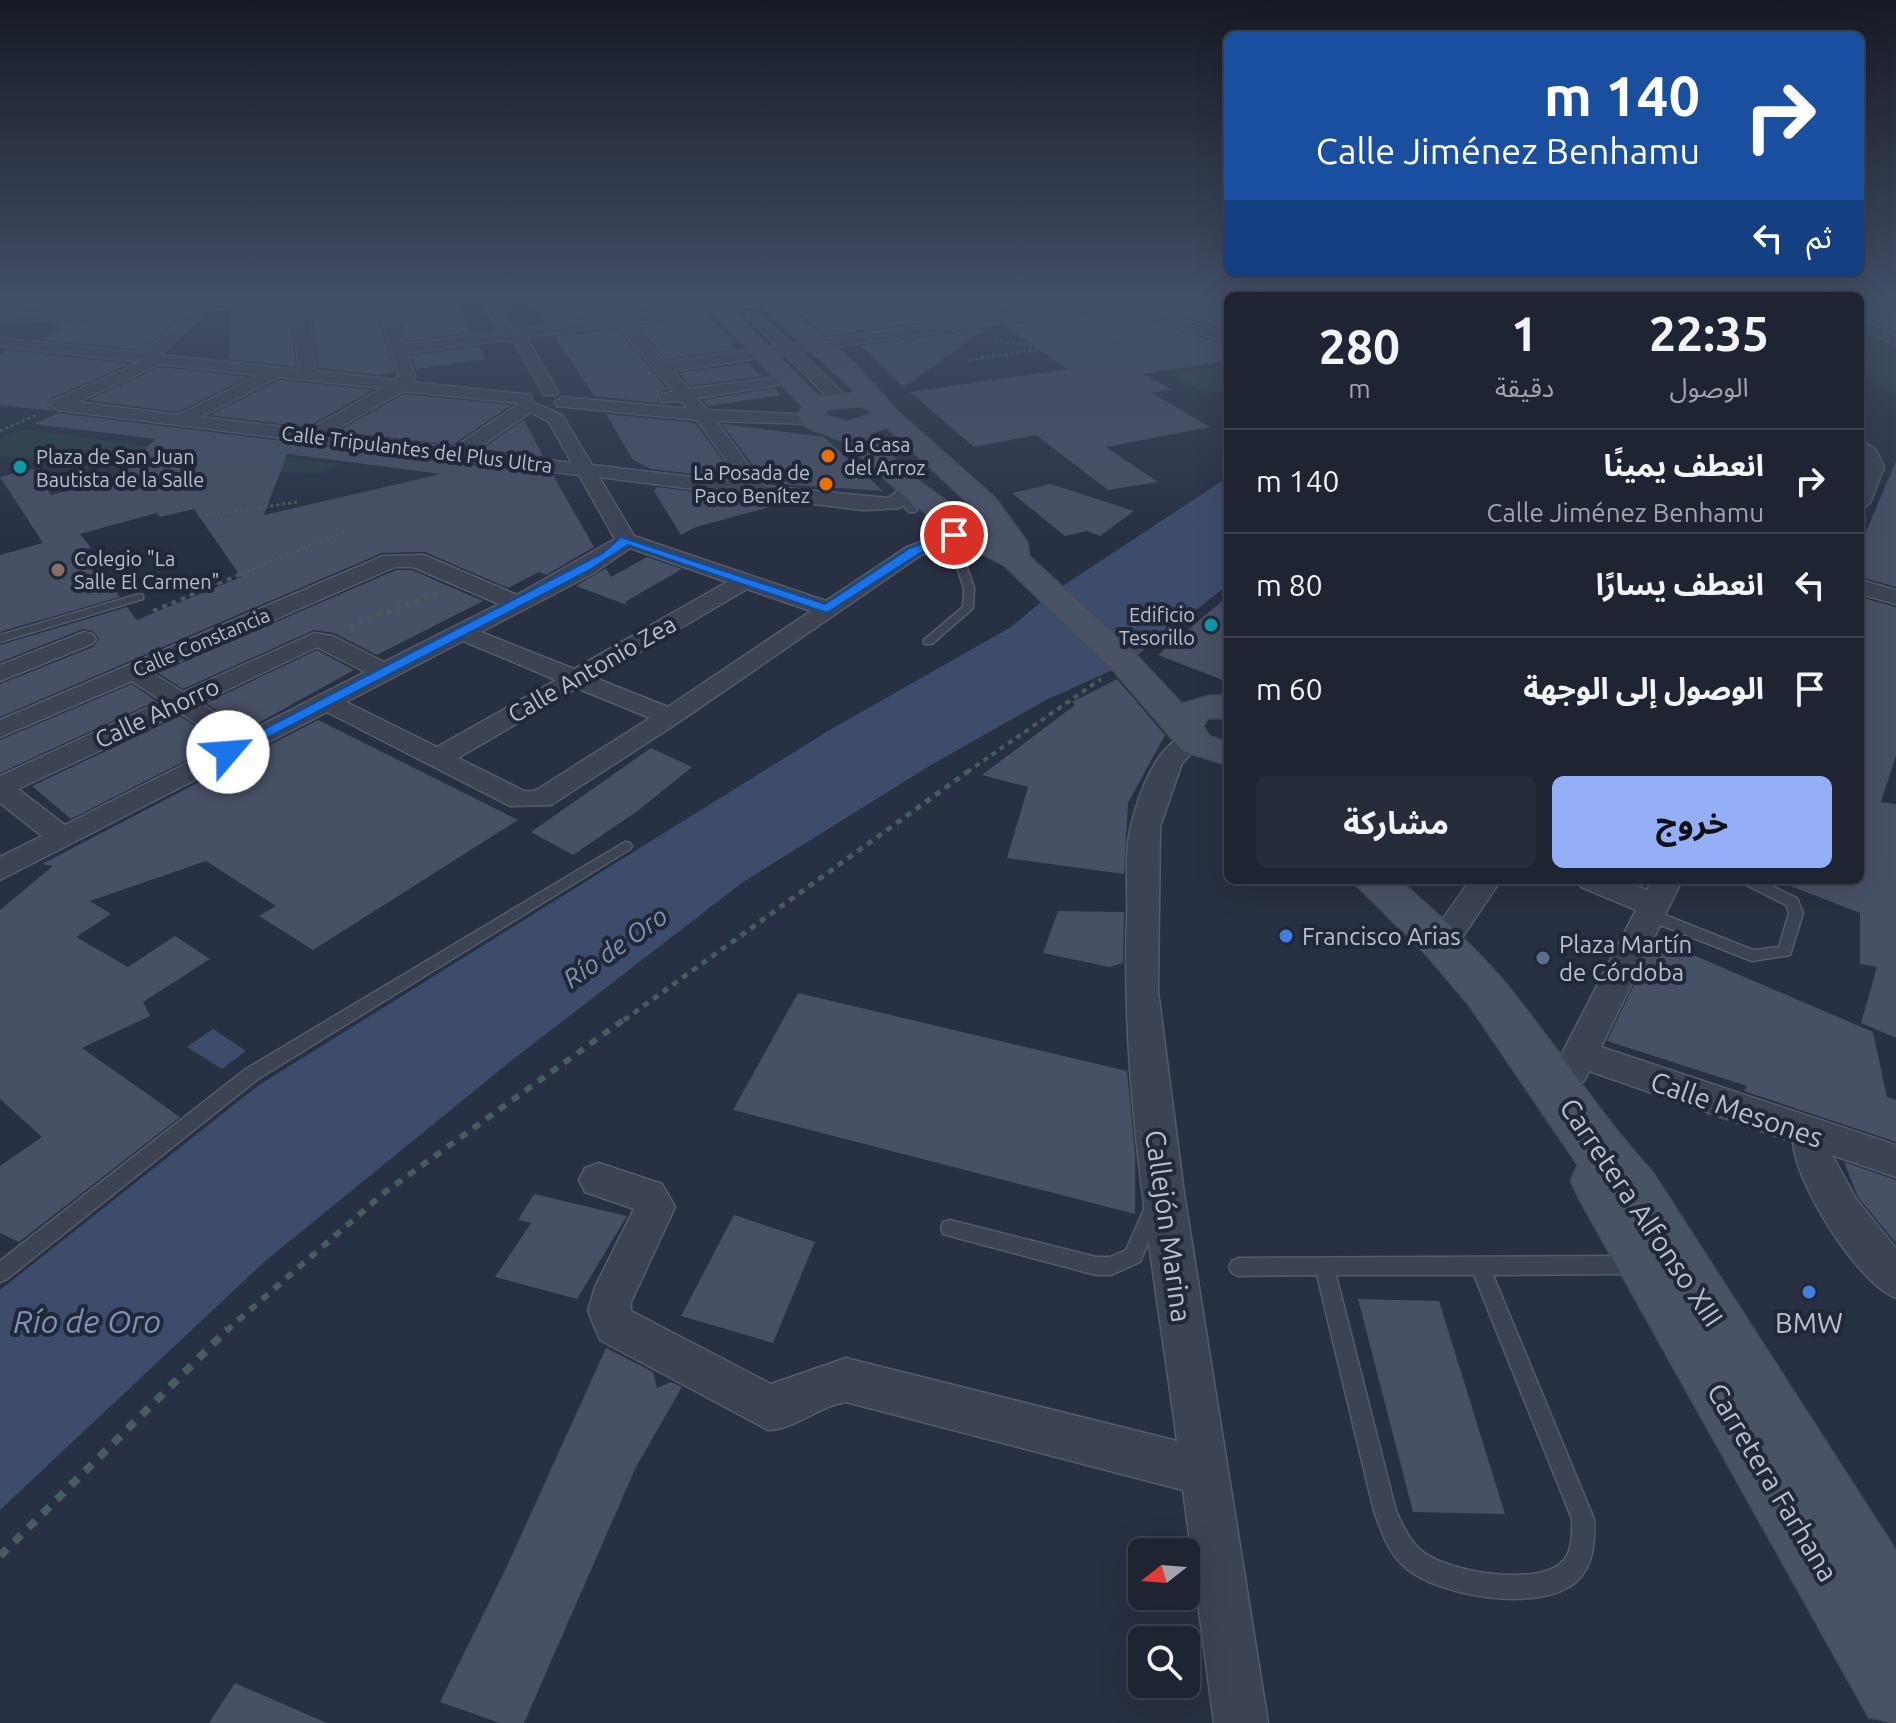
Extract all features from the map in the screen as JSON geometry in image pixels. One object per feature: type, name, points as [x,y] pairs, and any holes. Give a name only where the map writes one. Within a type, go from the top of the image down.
[{"type":"main road","points":[[850,376],[951,470],[1002,525],[1017,548],[1015,559]]},
{"type":"main road","points":[[789,378],[813,413],[857,438],[907,498],[951,532],[1015,559],[1127,665],[1211,736]]},
{"type":"main road","points":[[813,413],[839,399],[884,409]]},
{"type":"main road","points":[[837,428],[864,427],[884,409]]},
{"type":"main road","name":"Carretera Alfonso XIII","points":[[1376,884],[1442,943],[1505,1017],[1570,1073],[1593,1144],[1616,1166],[1661,1231],[1896,1617]]},
{"type":"main road","name":"Carretera Farhana","points":[[1593,1144],[1599,1183],[1896,1690]]},
{"type":"street","points":[[58,405],[118,376]]},
{"type":"street","points":[[179,421],[268,376]]},
{"type":"street","points":[[312,376],[558,404],[703,416],[813,413]]},
{"type":"street","points":[[311,436],[399,386],[407,376]]},
{"type":"street","points":[[542,376],[558,404],[585,469],[626,540],[827,609]]},
{"type":"street","points":[[667,376],[703,416],[758,491]]},
{"type":"street","points":[[816,376],[839,399]]},
{"type":"street","points":[[608,407],[789,378]]},
{"type":"street","points":[[457,454],[527,399],[558,404]]},
{"type":"street","name":"Calle Tripulantes del Plus Ultra","points":[[58,405],[863,504],[893,504],[907,498]]},
{"type":"street","points":[[1864,452],[1874,474],[1864,495]]},
{"type":"street","points":[[327,702],[520,800],[541,799],[670,717],[914,551],[951,532]]},
{"type":"street","points":[[0,870],[608,556],[626,540]]},
{"type":"street","name":"Calle Constancia","points":[[0,729],[382,564],[416,560],[467,582]]},
{"type":"street","name":"Calle Antonio Zea","points":[[440,757],[745,581]]},
{"type":"street","points":[[467,582],[517,603]]},
{"type":"street","points":[[1864,588],[1896,597]]},
{"type":"street","points":[[461,632],[670,717]]},
{"type":"street","points":[[0,674],[84,639]]},
{"type":"street","points":[[314,640],[325,641],[384,672]]},
{"type":"street","name":"Calle Ahorro","points":[[0,788],[314,640]]},
{"type":"street","points":[[133,671],[244,743]]},
{"type":"street","name":"Callejón Marina","points":[[1211,736],[1170,760],[1145,827],[1141,991],[1164,1193],[1241,1723]]},
{"type":"street","points":[[0,788],[62,837]]},
{"type":"street","points":[[1442,943],[1483,884]]},
{"type":"street","points":[[1570,1073],[1657,900],[1605,884]]},
{"type":"street","name":"Calle Mesones","points":[[1570,1073],[1811,1135],[1896,1161]]},
{"type":"street","points":[[1811,1135],[1813,1159],[1827,1190],[1896,1279]]},
{"type":"street","points":[[599,1180],[648,1196],[655,1207],[610,1301],[609,1311],[615,1325],[768,1407],[790,1404],[820,1384],[846,1380],[1204,1472]]},
{"type":"lane","points":[[928,642],[968,608],[969,588],[951,532]]},
{"type":"lane","points":[[0,639],[139,597]]},
{"type":"lane","points":[[0,1273],[252,1074],[625,846]]},
{"type":"lane","points":[[1657,900],[1752,956],[1785,951],[1796,913],[1792,902],[1755,884]]},
{"type":"lane","points":[[950,1228],[1096,1266],[1111,1266],[1133,1256],[1150,1213],[1164,1193]]},
{"type":"lane","points":[[1239,1267],[1646,1265]]},
{"type":"lane","points":[[1324,1266],[1385,1511],[1395,1537],[1414,1560],[1439,1576],[1465,1582],[1533,1584],[1564,1577],[1583,1553],[1583,1519],[1480,1266]]},
{"type":"path","points":[[0,431],[58,405]]},
{"type":"path","points":[[199,516],[298,502]]},
{"type":"path","points":[[84,639],[348,530]]},
{"type":"path","points":[[314,640],[467,582]]},
{"type":"path","points":[[0,1556],[223,1334],[385,1192],[921,805],[1127,665]]},
{"type":"shaded area","points":[[1175,376],[1224,376],[1224,391],[1206,394]]},
{"type":"shaded area","points":[[1866,376],[1896,376],[1896,395]]},
{"type":"shaded area","points":[[23,429],[155,447],[166,442],[339,464],[323,473],[46,466],[51,460],[0,456],[0,439]]},
{"type":"water","name":"Río de Oro","points":[[1224,480],[1224,588],[1126,664],[1046,700],[931,765],[743,882],[511,1061],[264,1262],[0,1510],[0,1290],[259,1085],[828,731],[1011,627],[1052,593]]},
{"type":"water","points":[[213,1029],[246,1051],[222,1069],[187,1047]]},
{"type":"building","points":[[0,376],[101,376],[51,398],[47,406],[54,411],[0,405]]},
{"type":"building","points":[[140,376],[248,377],[177,412],[89,400]]},
{"type":"building","points":[[581,376],[657,376],[668,390],[659,392],[658,403],[594,396]]},
{"type":"building","points":[[682,376],[759,376],[690,386]]},
{"type":"building","points":[[893,376],[919,376],[904,387]]},
{"type":"building","points":[[1016,376],[1147,376],[1171,389],[1152,393],[1210,427],[1106,447],[1158,482],[1108,490],[1036,435],[974,447],[910,392]]},
{"type":"building","points":[[280,380],[373,390],[307,427],[210,415]]},
{"type":"building","points":[[775,388],[781,395],[708,406],[703,400]]},
{"type":"building","points":[[404,394],[511,405],[452,445],[338,431]]},
{"type":"building","points":[[58,413],[553,475],[594,547],[546,575],[539,572],[508,588],[425,552],[382,553],[0,717],[0,684],[93,647],[99,639],[93,631],[83,629],[0,662],[0,645],[127,607],[137,620],[241,577],[194,509],[160,517],[157,513],[80,534],[91,548],[85,549],[120,597],[0,632],[0,555],[43,543],[0,477],[33,469],[51,495],[108,481],[156,439],[34,424]],"holes":[[[287,454],[441,474],[264,515]]]},
{"type":"building","points":[[606,414],[695,423],[737,479],[651,469],[633,460]]},
{"type":"building","points":[[524,420],[543,456],[482,449]]},
{"type":"building","points":[[722,424],[824,437],[883,491],[766,483]]},
{"type":"building","points":[[1896,461],[1896,587],[1864,578],[1864,537]]},
{"type":"building","points":[[1051,484],[1134,511],[1100,536],[1087,531],[1065,536],[1012,493]]},
{"type":"building","points":[[657,487],[784,503],[696,527],[681,535],[654,491]]},
{"type":"building","points":[[647,557],[682,569],[625,602],[627,605],[576,586],[606,568],[611,577]]},
{"type":"building","points":[[396,570],[412,570],[483,601],[377,655],[334,633],[314,630],[183,689],[158,673]]},
{"type":"building","points":[[1864,598],[1896,607],[1896,756],[1881,802],[1896,804],[1896,1038],[1861,1023],[1877,967],[1860,964],[1860,913],[1785,884],[1864,884]]},
{"type":"building","name":"Edificio Tesorillo","points":[[1224,599],[1224,680],[1158,655]]},
{"type":"building","points":[[317,650],[354,670],[246,730],[206,703]]},
{"type":"building","points":[[1117,679],[1165,735],[1128,803],[1124,874],[1007,858],[1028,787],[982,775],[1075,705],[1072,702]]},
{"type":"building","points":[[132,684],[156,701],[0,773],[0,740]]},
{"type":"building","points":[[180,716],[220,743],[71,819],[32,786]]},
{"type":"building","points":[[318,720],[518,820],[313,950],[259,916],[276,906],[206,861],[90,901],[111,914],[76,937],[128,967],[175,936],[210,959],[143,1002],[150,1016],[82,1048],[180,1117],[19,1242],[0,1233],[0,1166],[42,1137],[0,1099],[0,910],[53,866],[42,864]]},
{"type":"building","points":[[651,748],[692,767],[639,810],[573,855],[531,832]]},
{"type":"building","points":[[1058,911],[1124,912],[1123,963],[1109,967],[1043,953]]},
{"type":"building","points":[[1656,939],[1873,1032],[1887,1097],[1896,1100],[1896,1142],[1744,1091],[1747,1086],[1607,1041]]},
{"type":"building","points":[[798,993],[1127,1071],[1135,1153],[1135,1214],[733,1110]]},
{"type":"building","points":[[1844,1162],[1896,1180],[1896,1243],[1858,1197]]},
{"type":"building","points":[[534,1194],[627,1216],[577,1299],[495,1277],[531,1223],[518,1220]]},
{"type":"building","points":[[734,1215],[815,1242],[773,1343],[681,1316]]},
{"type":"building","points":[[1358,1299],[1439,1301],[1505,1514],[1413,1512]]},
{"type":"building","points":[[606,1348],[653,1372],[657,1388],[671,1382],[682,1387],[636,1467],[524,1723],[500,1723],[440,1702],[508,1564]]},
{"type":"building","points":[[235,1683],[327,1723],[209,1723]]},
{"type":"place","name":"La Casa del Arroz","points":[[828,456]]},
{"type":"place","name":"Plaza de San Juan Bautista de la Salle","points":[[20,467]]},
{"type":"place","name":"La Posada de Paco Benítez","points":[[826,484]]},
{"type":"place","name":"Colegio \"La Salle El Carmen\"","points":[[58,570]]},
{"type":"place","name":"Edificio Tesorillo","points":[[1211,625]]},
{"type":"place","name":"Francisco Arias","points":[[1286,936]]},
{"type":"place","name":"Plaza Martín de Córdoba","points":[[1543,958]]},
{"type":"place","name":"BMW","points":[[1809,1292]]},
{"type":"route","points":[[228,752],[584,569],[608,556],[626,540],[827,609],[914,551],[954,535]]}]
